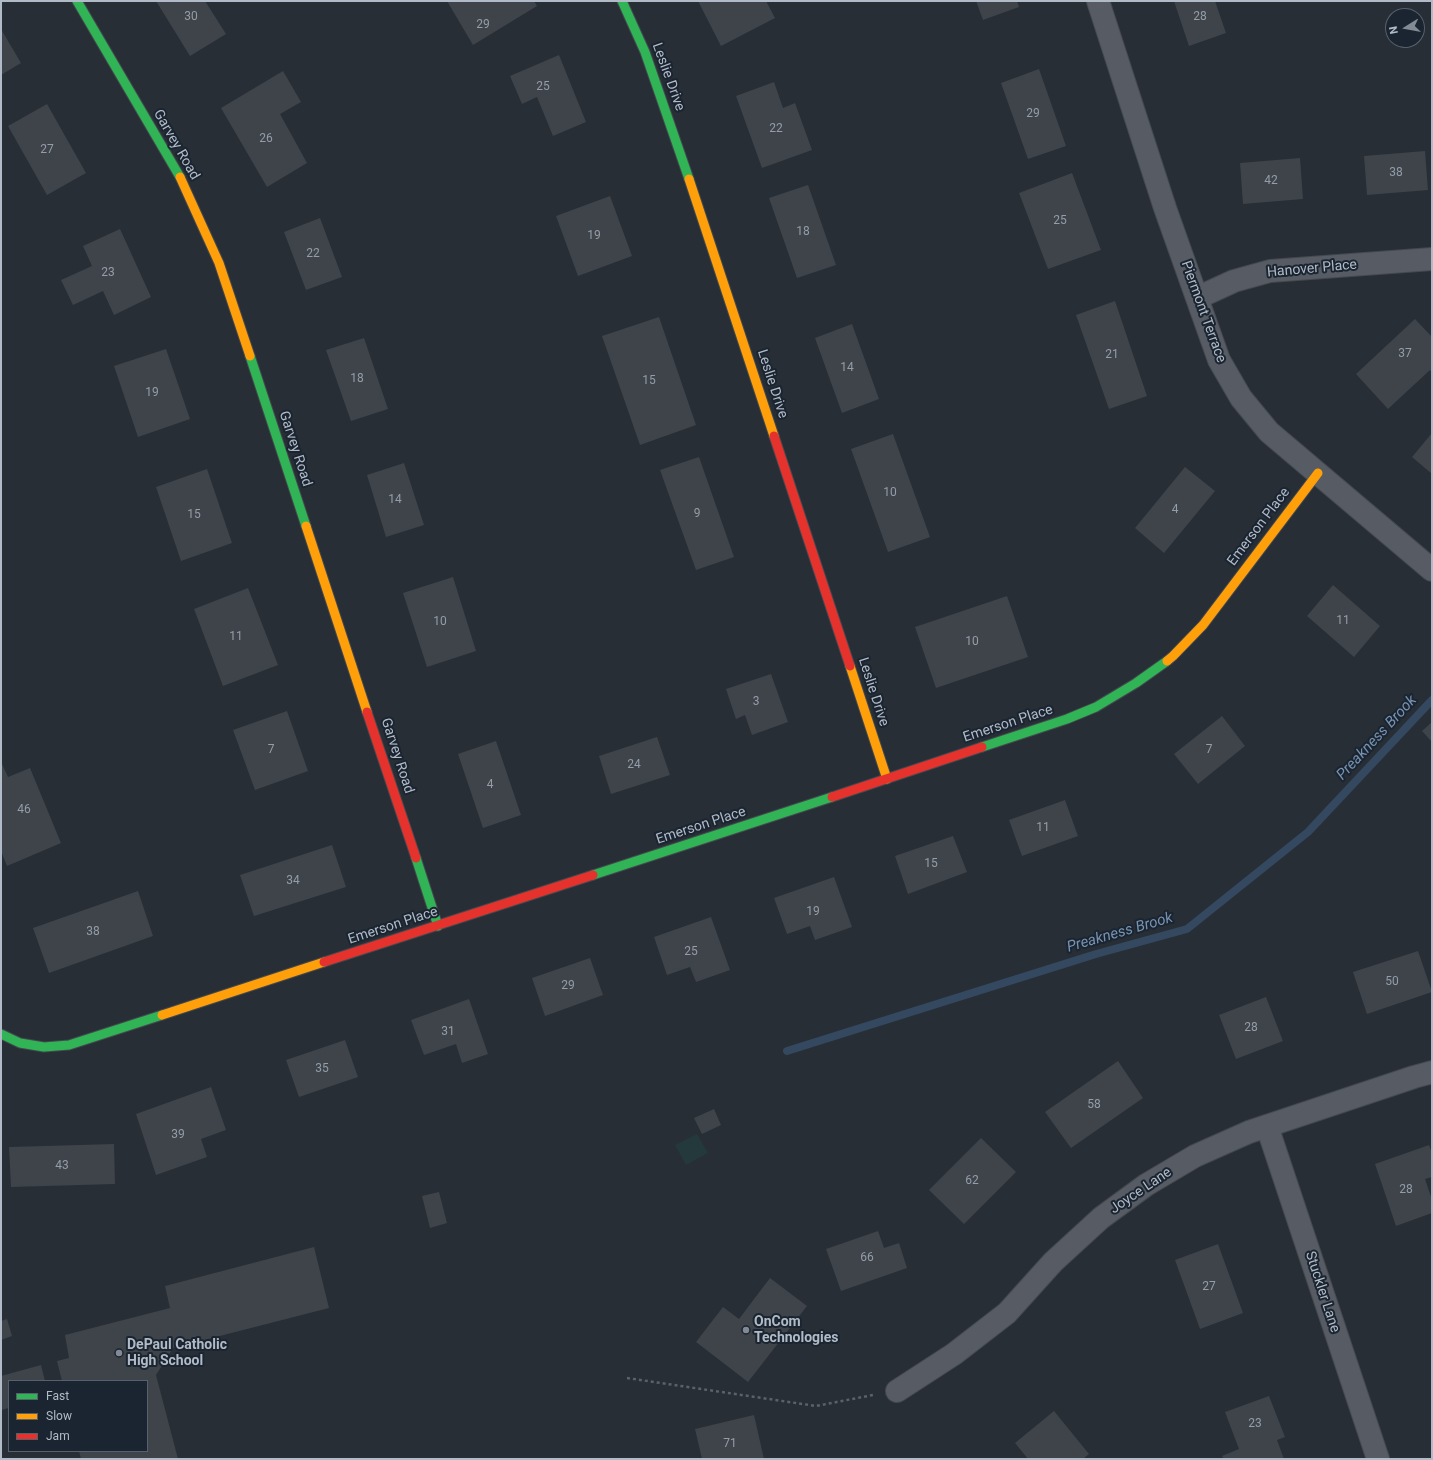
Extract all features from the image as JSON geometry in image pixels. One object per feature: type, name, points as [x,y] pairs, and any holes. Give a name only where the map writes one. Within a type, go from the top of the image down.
[{"type":"street","name":"Garvey Road","points":[[77,1],[184,185],[219,263],[438,926]]},
{"type":"street","name":"Leslie Drive","points":[[622,1],[648,60],[726,290],[887,779]]},
{"type":"street","name":"Piermont Terrace","points":[[1098,1],[1165,208],[1219,360],[1241,398],[1269,432],[1432,570]]},
{"type":"street","name":"Hanover Place","points":[[1197,298],[1234,281],[1270,271],[1432,259]]},
{"type":"street","name":"Emerson Place","points":[[1,1034],[20,1043],[44,1048],[70,1046],[1067,720],[1096,707],[1136,683],[1173,656],[1203,625],[1318,473]]},
{"type":"street","name":"Joyce Lane","points":[[897,1391],[954,1354],[1007,1313],[1053,1262],[1101,1218],[1146,1185],[1195,1156],[1249,1132],[1432,1072]]},
{"type":"street","name":"Stuckler Lane","points":[[1267,1126],[1378,1459]]},
{"type":"path","points":[[627,1378],[816,1406],[897,1391]]},
{"type":"green space","points":[[697,1134],[708,1153],[686,1165],[675,1145]]},
{"type":"building","points":[[156,1],[205,1],[226,34],[190,56]]},
{"type":"building","points":[[447,1],[534,1],[537,6],[473,45]]},
{"type":"building","points":[[698,1],[766,1],[775,18],[721,46]]},
{"type":"building","points":[[976,1],[1017,1],[1019,7],[983,20]]},
{"type":"building","points":[[1174,1],[1215,1],[1226,33],[1189,46]]},
{"type":"building","points":[[1,29],[21,63],[1,75]]},
{"type":"building","points":[[559,55],[586,122],[553,136],[537,97],[522,104],[510,76]]},
{"type":"building","points":[[1039,69],[1066,146],[1028,159],[1001,83]]},
{"type":"building","points":[[283,71],[301,102],[280,114],[307,163],[267,187],[221,108]]},
{"type":"building","points":[[774,82],[783,108],[795,103],[812,150],[762,168],[736,96]]},
{"type":"building","points":[[47,104],[86,173],[47,195],[8,126]]},
{"type":"building","points":[[1425,151],[1428,190],[1367,195],[1364,156]]},
{"type":"building","points":[[1300,158],[1303,199],[1243,204],[1240,163]]},
{"type":"building","points":[[1072,173],[1101,250],[1048,269],[1019,193]]},
{"type":"building","points":[[808,185],[836,265],[797,278],[769,198]]},
{"type":"building","points":[[610,196],[632,256],[578,276],[556,216]]},
{"type":"building","points":[[320,218],[342,277],[306,290],[284,232]]},
{"type":"building","points":[[120,229],[151,297],[114,315],[103,291],[73,305],[61,280],[92,266],[83,246]]},
{"type":"building","points":[[1115,301],[1147,396],[1109,409],[1076,315]]},
{"type":"building","points":[[659,317],[696,425],[640,445],[602,336]]},
{"type":"building","points":[[1415,319],[1432,337],[1432,373],[1430,370],[1388,409],[1356,374]]},
{"type":"building","points":[[852,324],[879,399],[842,413],[815,338]]},
{"type":"building","points":[[364,338],[388,409],[351,421],[326,350]]},
{"type":"building","points":[[166,349],[190,419],[138,437],[114,366]]},
{"type":"building","points":[[1432,433],[1432,474],[1412,457]]},
{"type":"building","points":[[893,434],[930,537],[888,552],[851,449]]},
{"type":"building","points":[[699,457],[734,557],[696,570],[660,470]]},
{"type":"building","points":[[404,463],[424,525],[386,537],[367,475]]},
{"type":"building","points":[[1185,467],[1215,491],[1164,553],[1135,528]]},
{"type":"building","points":[[207,469],[232,543],[181,561],[156,487]]},
{"type":"building","points":[[453,577],[476,651],[427,667],[403,593]]},
{"type":"building","points":[[1333,585],[1380,626],[1354,657],[1307,616]]},
{"type":"building","points":[[248,588],[278,665],[223,686],[194,609]]},
{"type":"building","points":[[1007,596],[1028,657],[936,688],[915,627]]},
{"type":"building","points":[[771,674],[788,722],[752,735],[745,715],[736,719],[726,689]]},
{"type":"building","points":[[287,711],[308,771],[255,790],[233,730]]},
{"type":"building","points":[[1222,716],[1245,746],[1198,784],[1174,754]]},
{"type":"building","points":[[1432,722],[1432,742],[1422,731]]},
{"type":"building","points":[[657,737],[670,775],[611,794],[599,756]]},
{"type":"building","points":[[496,741],[521,815],[483,828],[458,754]]},
{"type":"building","points":[[2,764],[8,777],[30,768],[61,843],[7,866],[1,851]]},
{"type":"building","points":[[1065,800],[1078,836],[1022,856],[1009,820]]},
{"type":"building","points":[[953,836],[967,872],[908,894],[895,856]]},
{"type":"building","points":[[332,845],[346,887],[254,916],[240,875]]},
{"type":"building","points":[[834,877],[852,927],[815,940],[810,926],[787,934],[774,898]]},
{"type":"building","points":[[138,891],[153,936],[49,973],[33,928]]},
{"type":"building","points":[[711,917],[730,970],[696,982],[690,967],[667,975],[654,937]]},
{"type":"building","points":[[1418,951],[1432,992],[1367,1014],[1353,972]]},
{"type":"building","points":[[590,958],[603,995],[545,1016],[532,978]]},
{"type":"building","points":[[1266,997],[1283,1041],[1236,1059],[1219,1015]]},
{"type":"building","points":[[469,999],[488,1054],[462,1063],[456,1044],[424,1055],[411,1020]]},
{"type":"building","points":[[345,1040],[358,1077],[299,1097],[286,1060]]},
{"type":"building","points":[[1118,1061],[1143,1098],[1071,1148],[1045,1112]]},
{"type":"building","points":[[211,1087],[226,1130],[201,1139],[207,1157],[156,1175],[136,1114]]},
{"type":"building","points":[[714,1109],[721,1125],[702,1134],[694,1118]]},
{"type":"building","points":[[981,1138],[1016,1172],[964,1224],[929,1190]]},
{"type":"building","points":[[114,1144],[115,1184],[11,1187],[9,1147]]},
{"type":"building","points":[[1429,1145],[1432,1153],[1432,1177],[1425,1179],[1432,1200],[1432,1213],[1396,1226],[1375,1164]]},
{"type":"building","points":[[439,1192],[447,1223],[430,1228],[422,1196]]},
{"type":"building","points":[[878,1231],[884,1248],[899,1243],[907,1268],[841,1291],[826,1249]]},
{"type":"building","points":[[1218,1244],[1243,1313],[1200,1329],[1175,1260]]},
{"type":"building","name":"DePaul Catholic High School","points":[[314,1247],[329,1308],[173,1348],[156,1375],[178,1459],[81,1459],[79,1452],[148,1452],[148,1380],[62,1380],[57,1361],[69,1358],[65,1335],[170,1308],[165,1286]]},
{"type":"building","name":"OnCom Technologies","points":[[770,1278],[807,1306],[748,1382],[696,1342],[723,1307],[739,1319]]},
{"type":"building","points":[[7,1319],[12,1336],[1,1340],[1,1321]]},
{"type":"building","points":[[41,1365],[45,1380],[8,1380],[8,1408],[1,1410],[1,1376]]},
{"type":"building","points":[[1269,1396],[1285,1437],[1277,1440],[1284,1459],[1224,1459],[1222,1456],[1239,1449],[1225,1412]]},
{"type":"building","points":[[1054,1411],[1089,1454],[1083,1459],[1028,1459],[1015,1443]]},
{"type":"building","points":[[754,1415],[764,1459],[702,1459],[695,1429]]},
{"type":"waterway","name":"Preakness Brook","points":[[787,1051],[1096,954],[1187,929],[1308,832],[1432,700]]},
{"type":"traffic: fast","points":[[77,1],[180,177]]},
{"type":"traffic: fast","points":[[622,1],[645,52],[689,179]]},
{"type":"traffic: fast","points":[[250,356],[306,526]]},
{"type":"traffic: fast","points":[[982,747],[1067,719],[1096,707],[1136,683],[1167,661]]},
{"type":"traffic: fast","points":[[593,875],[832,797]]},
{"type":"traffic: fast","points":[[416,858],[438,926]]},
{"type":"traffic: fast","points":[[1,1034],[20,1043],[44,1047],[69,1045],[162,1015]]},
{"type":"traffic: slow","points":[[180,177],[219,263],[250,356]]},
{"type":"traffic: slow","points":[[689,179],[774,436]]},
{"type":"traffic: slow","points":[[1167,661],[1203,625],[1318,473]]},
{"type":"traffic: slow","points":[[306,526],[367,712]]},
{"type":"traffic: slow","points":[[850,666],[887,779]]},
{"type":"traffic: slow","points":[[162,1015],[324,962]]},
{"type":"traffic: jam","points":[[774,436],[850,666]]},
{"type":"traffic: jam","points":[[367,712],[416,858]]},
{"type":"traffic: jam","points":[[832,797],[982,747]]},
{"type":"traffic: jam","points":[[324,962],[593,875]]},
{"type":"place","name":"OnCom Technologies","points":[[746,1330]]},
{"type":"place","name":"DePaul Catholic High School","points":[[119,1353]]}]
